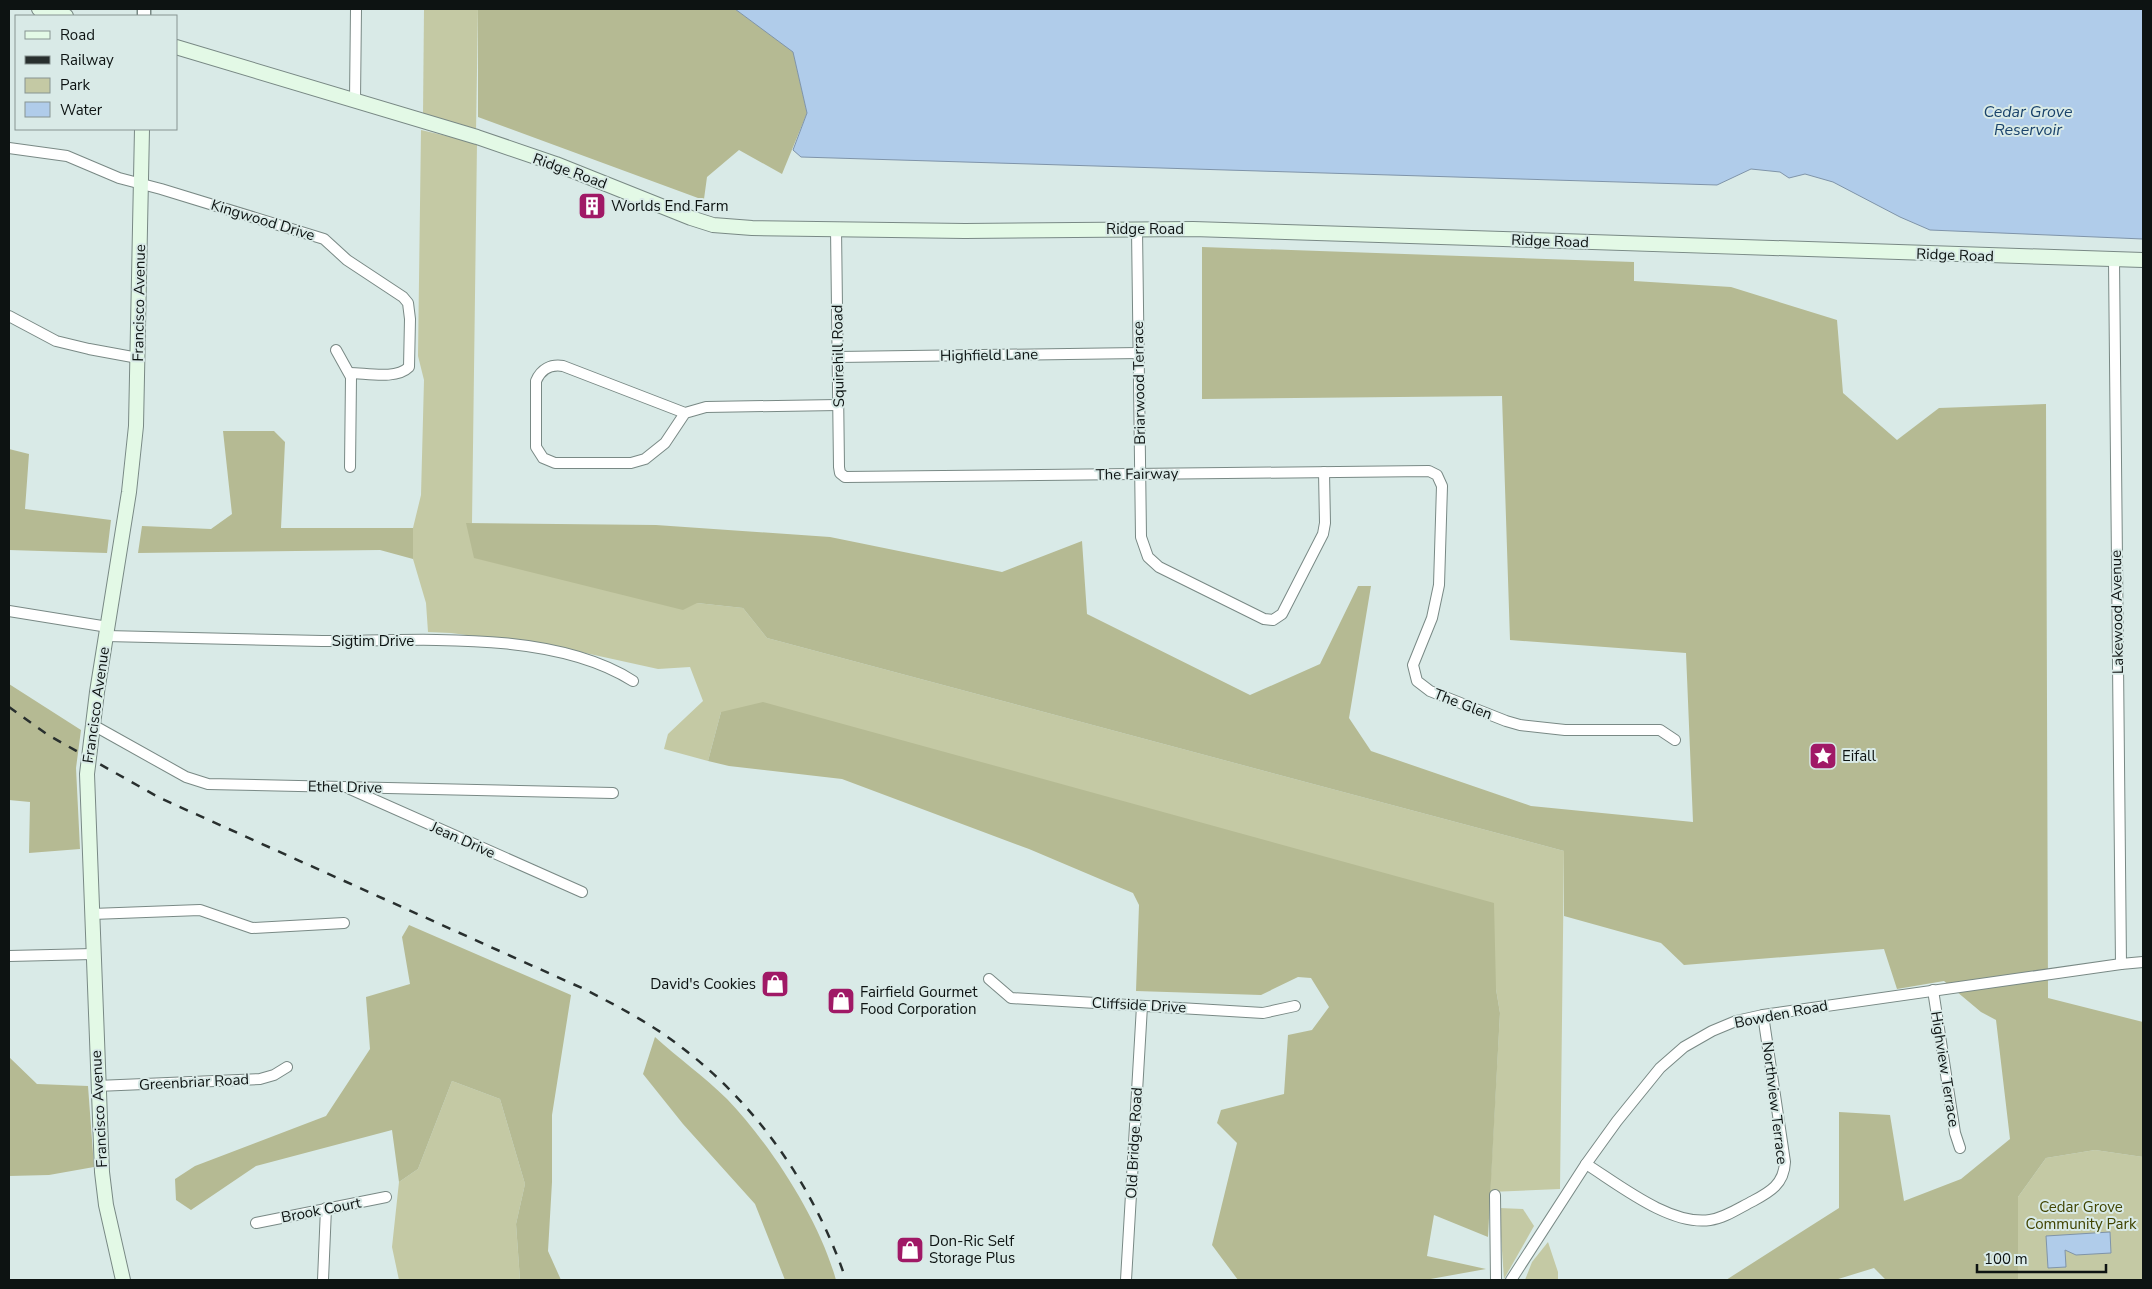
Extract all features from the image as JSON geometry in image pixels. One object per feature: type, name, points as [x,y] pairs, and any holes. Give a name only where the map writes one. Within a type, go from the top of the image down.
[{"type":"main road","points":[[38,9],[62,15]]},
{"type":"main road","name":"Ridge Road","points":[[178,48],[477,137],[556,164],[713,225],[752,228],[965,231],[1193,229],[2143,260]]},
{"type":"main road","name":"Francisco Avenue","points":[[123,1280],[105,1196],[97,1086],[87,774],[130,482],[136,426],[142,130]]},
{"type":"street","points":[[355,100],[356,9]]},
{"type":"street","name":"Kingwood Drive","points":[[9,148],[67,156],[119,178],[324,238],[347,260],[403,297],[408,303],[410,319],[409,367],[392,374],[350,373]]},
{"type":"street","name":"Squirehill Road","points":[[836,228],[839,470],[842,475],[850,478]]},
{"type":"street","name":"Briarwood Terrace","points":[[1137,229],[1141,537],[1148,557],[1165,571],[1260,617],[1273,620],[1282,614],[1321,540],[1325,524],[1324,472]]},
{"type":"street","name":"Lakewood Avenue","points":[[2114,260],[2121,964]]},
{"type":"street","points":[[9,316],[56,341],[81,348],[138,358]]},
{"type":"street","points":[[336,350],[350,373],[350,467]]},
{"type":"street","name":"Highfield Lane","points":[[838,357],[1139,353]]},
{"type":"street","points":[[685,414],[563,366],[554,366],[541,372],[536,381],[535,443],[540,455],[551,462],[631,463],[645,459],[657,452],[685,414],[706,407],[838,405]]},
{"type":"street","name":"The Fairway","points":[[850,478],[1424,470]]},
{"type":"street","name":"The Glen","points":[[1424,470],[1433,472],[1441,482],[1441,562],[1435,608],[1414,659],[1413,670],[1420,685],[1446,698],[1520,725],[1565,730],[1660,730],[1675,740]]},
{"type":"street","name":"Sigtim Drive","points":[[9,611],[107,631],[503,644],[574,656],[615,669],[633,681]]},
{"type":"street","name":"Ethel Drive","points":[[93,725],[186,776],[208,784],[613,793]]},
{"type":"street","name":"Jean Drive","points":[[344,787],[582,892]]},
{"type":"street","points":[[92,914],[200,910],[252,928],[344,923]]},
{"type":"street","points":[[9,956],[93,954]]},
{"type":"street","name":"Bowden Road","points":[[1511,1280],[1586,1164],[1617,1121],[1668,1060],[1690,1043],[1712,1031],[1736,1021],[1763,1015],[2143,962]]},
{"type":"street","name":"Cliffside Drive","points":[[989,979],[1011,998],[1263,1012],[1295,1006]]},
{"type":"street","name":"Highview Terrace","points":[[1933,990],[1955,1133],[1960,1148]]},
{"type":"street","name":"Old Bridge Road","points":[[1126,1280],[1142,1006]]},
{"type":"street","name":"Northview Terrace","points":[[1586,1164],[1655,1207],[1673,1214],[1699,1220],[1710,1220],[1725,1215],[1774,1189],[1781,1180],[1785,1162],[1763,1015]]},
{"type":"street","name":"Greenbriar Road","points":[[97,1086],[260,1079],[274,1075],[287,1067]]},
{"type":"street","points":[[1495,1195],[1496,1280]]},
{"type":"street","name":"Brook Court","points":[[256,1223],[386,1197]]},
{"type":"street","points":[[323,1280],[326,1208]]},
{"type":"green space","points":[[424,9],[478,9],[476,132],[423,115]]},
{"type":"green space","points":[[478,9],[735,9],[793,51],[807,113],[782,174],[739,150],[707,177],[704,199],[698,198],[478,117]]},
{"type":"green space","points":[[421,130],[477,143],[472,523],[467,523],[697,603],[743,608],[767,638],[1564,851],[1560,1189],[1490,1192],[1500,1013],[1496,989],[721,712],[708,761],[664,749],[668,734],[703,701],[690,667],[658,669],[558,647],[451,633],[428,632],[426,603],[413,559],[413,528],[421,495],[424,380],[418,356]]},
{"type":"green space","points":[[1202,247],[1634,262],[1634,281],[1731,287],[1837,320],[1843,393],[1897,440],[1939,408],[2046,404],[2048,998],[2143,1022],[2143,1157],[2095,1150],[2046,1158],[2018,1197],[2018,1280],[1886,1280],[1874,1268],[1835,1280],[1726,1280],[1839,1208],[1839,1112],[1890,1115],[1904,1201],[1961,1179],[2010,1139],[1996,1020],[1981,1012],[1944,981],[1897,989],[1884,949],[1684,965],[1661,943],[1564,916],[1564,851],[767,638],[743,608],[697,603],[683,610],[474,558],[466,523],[656,525],[830,537],[1002,572],[1082,541],[1087,614],[1250,695],[1320,664],[1358,586],[1371,586],[1349,718],[1371,751],[1531,806],[1693,822],[1686,653],[1510,640],[1502,396],[1202,399]]},
{"type":"green space","points":[[223,431],[274,431],[285,442],[281,528],[413,528],[413,559],[380,550],[138,553],[142,526],[211,529],[232,514]]},
{"type":"green space","points":[[9,449],[29,454],[25,509],[111,520],[107,553],[9,550]]},
{"type":"green space","points":[[9,684],[81,730],[76,768],[80,849],[29,853],[30,802],[9,800]]},
{"type":"green space","points":[[763,702],[1494,903],[1496,989],[1500,1013],[1488,1237],[1434,1215],[1427,1256],[1486,1269],[1425,1280],[1238,1280],[1212,1245],[1237,1143],[1217,1123],[1221,1110],[1284,1094],[1288,1035],[1312,1030],[1329,1007],[1311,978],[1298,977],[1261,995],[1136,991],[1139,905],[1133,893],[1029,849],[842,779],[729,766],[708,761],[721,712]]},
{"type":"green space","points":[[409,925],[571,995],[552,1115],[552,1182],[548,1251],[561,1280],[520,1280],[516,1224],[525,1184],[500,1099],[452,1081],[418,1169],[399,1182],[392,1130],[256,1166],[191,1210],[176,1200],[175,1179],[195,1166],[326,1116],[370,1049],[366,997],[410,984],[402,937]]},
{"type":"green space","points":[[655,1037],[727,1099],[760,1138],[806,1208],[818,1232],[836,1280],[785,1280],[755,1204],[683,1124],[643,1074]]},
{"type":"green space","points":[[9,1057],[37,1084],[88,1086],[94,1167],[49,1175],[9,1176]]},
{"type":"green space","points":[[452,1081],[500,1099],[525,1184],[516,1224],[520,1280],[399,1280],[392,1247],[399,1182],[418,1169]]},
{"type":"green space","name":"Cedar Grove Community Park","points":[[2095,1150],[2143,1157],[2143,1280],[2018,1280],[2018,1197],[2046,1158]]},
{"type":"green space","points":[[1499,1208],[1523,1209],[1534,1226],[1504,1279]]},
{"type":"green space","points":[[1548,1242],[1558,1272],[1558,1280],[1525,1280],[1532,1262]]},
{"type":"water","name":"Cedar Grove Reservoir","points":[[735,9],[2143,9],[2143,239],[1930,230],[1900,217],[1833,182],[1805,174],[1789,178],[1780,172],[1751,169],[1717,185],[801,157],[793,150],[807,113],[793,52]]},
{"type":"water","points":[[2110,1232],[2111,1253],[2076,1255],[2065,1250],[2066,1267],[2048,1268],[2046,1236]]},
{"type":"railway","points":[[9,707],[48,735],[160,798],[584,989],[661,1032],[712,1073],[738,1098],[782,1153],[802,1183],[819,1215],[834,1247],[846,1280]]},
{"type":"place","name":"Worlds End Farm","points":[[592,206]]},
{"type":"place","name":"Eifall","points":[[1823,756]]},
{"type":"place","name":"David's Cookies","points":[[775,984]]},
{"type":"place","name":"Fairfield Gourmet Food Corporation","points":[[841,1001]]},
{"type":"place","name":"Don-Ric Self Storage Plus","points":[[910,1250]]}]
